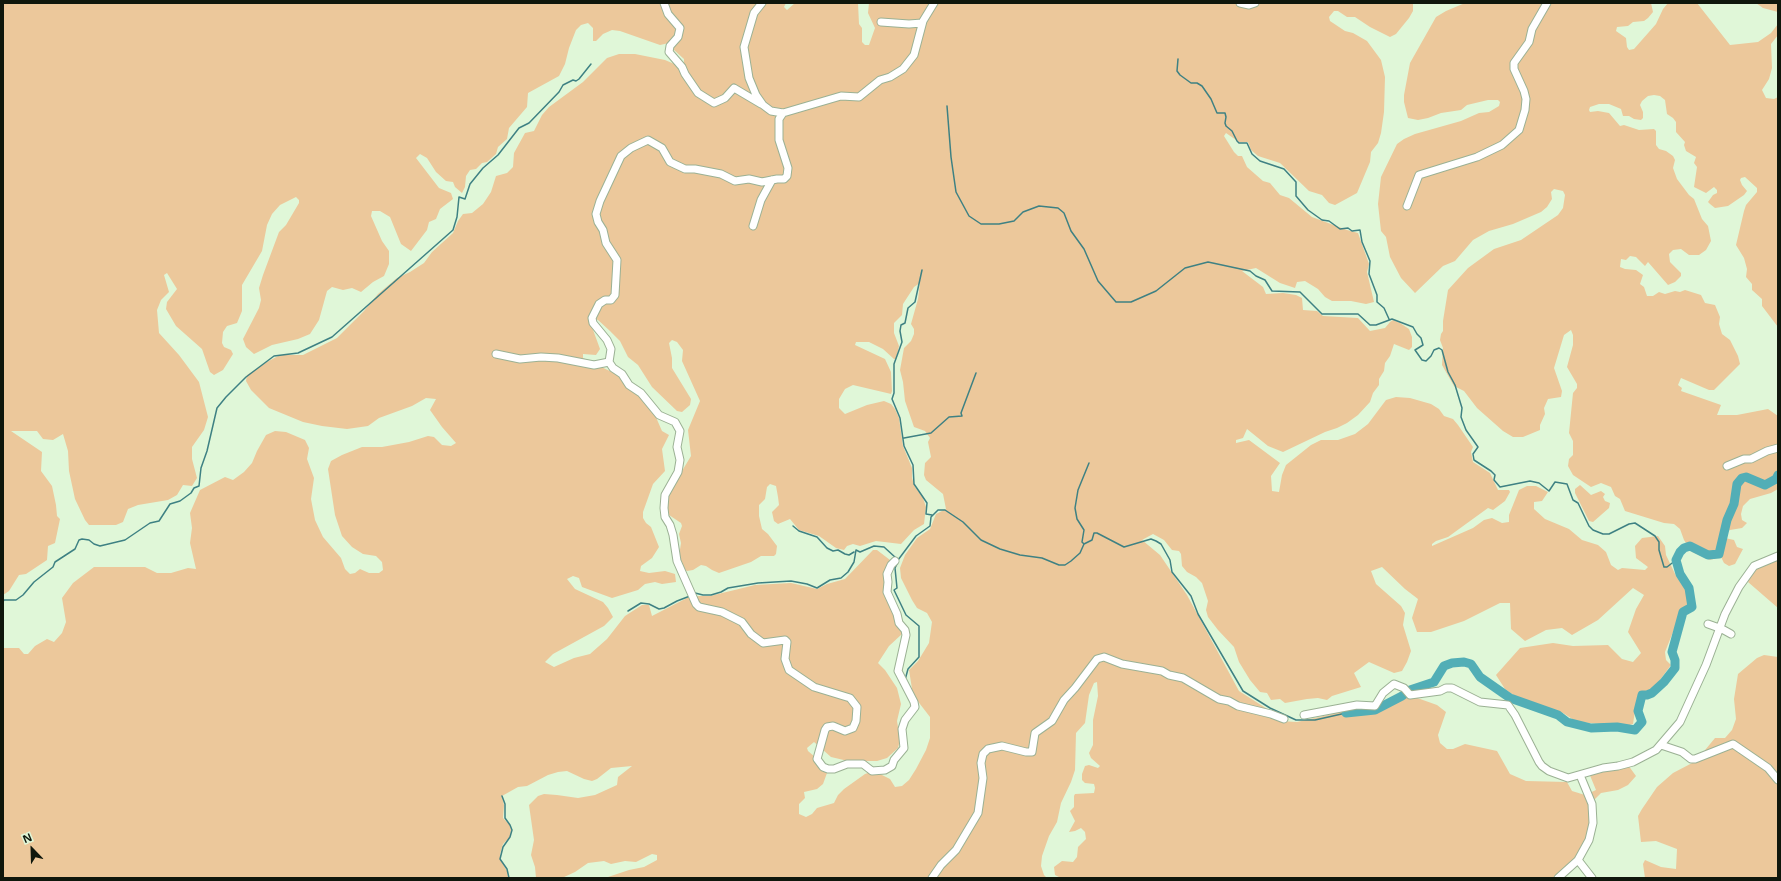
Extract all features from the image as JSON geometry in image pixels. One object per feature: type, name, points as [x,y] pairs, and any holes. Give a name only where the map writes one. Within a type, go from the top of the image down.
[{"type":"street","points":[[664,3],[668,14],[680,28],[678,37],[670,46],[669,52],[682,67],[698,93],[714,103],[725,98],[734,88],[771,111],[783,113],[841,96],[859,97],[880,80],[897,74],[908,64],[914,55],[922,23],[934,3]]},
{"type":"street","points":[[762,3],[754,13],[747,32],[744,50],[750,82],[763,105]]},
{"type":"street","points":[[1240,3],[1249,5],[1254,3]]},
{"type":"street","points":[[1407,206],[1419,175],[1477,157],[1502,145],[1519,130],[1525,110],[1526,99],[1514,69],[1514,63],[1530,42],[1532,29],[1547,3]]},
{"type":"street","points":[[882,22],[909,24],[922,23]]},
{"type":"street","points":[[783,113],[779,119],[779,140],[787,164],[788,174],[784,179],[762,182],[749,179],[734,180],[721,174],[679,167],[670,162],[662,148],[648,140],[631,148],[621,156],[600,201],[596,214],[596,218],[603,230],[606,243],[615,257],[617,264],[615,295],[611,300],[605,300],[599,304],[592,318],[611,348],[609,362],[613,368],[622,374],[627,382],[641,393],[659,415],[676,422],[680,431],[677,447],[680,460],[678,472],[665,495],[664,508],[665,517],[673,535],[677,561],[696,604],[699,607],[722,612],[742,622],[751,634],[763,643],[785,640],[787,642],[785,659],[789,670],[814,687],[850,698],[857,708],[856,721],[853,728],[845,731],[833,726],[827,727],[824,730],[817,759],[823,768],[834,769],[847,764],[862,764],[872,770],[885,770],[892,766],[894,760],[904,748],[902,729],[905,720],[915,707],[914,702],[898,671],[906,635],[905,630],[899,623],[898,614],[887,592],[887,574],[891,565],[895,561]]},
{"type":"street","points":[[753,226],[761,200],[772,180]]},
{"type":"street","points":[[496,354],[520,358],[558,358],[594,365],[609,362]]},
{"type":"street","points":[[1727,466],[1744,458],[1752,459],[1767,451],[1778,448]]},
{"type":"street","points":[[1304,715],[1356,705],[1375,706],[1383,693],[1394,684],[1404,688],[1410,695],[1440,692],[1446,688],[1452,688],[1480,702],[1508,705],[1515,715],[1542,766],[1568,778],[1603,768],[1633,762],[1651,753],[1661,745],[1683,717],[1706,665],[1730,604],[1751,568],[1757,564],[1778,556]]},
{"type":"street","points":[[1708,624],[1731,634]]},
{"type":"street","points":[[932,878],[940,866],[956,850],[978,813],[983,778],[981,763],[983,754],[988,749],[1002,746],[1032,752],[1035,733],[1052,720],[1064,700],[1076,688],[1097,659],[1104,657],[1122,664],[1162,671],[1169,675],[1182,678],[1220,699],[1229,700],[1238,706],[1271,714],[1284,719]]},
{"type":"street","points":[[1661,745],[1678,751],[1691,759],[1695,759],[1733,744],[1768,768],[1778,780]]},
{"type":"street","points":[[1558,878],[1578,860],[1589,840],[1593,823],[1592,804],[1580,775]]},
{"type":"street","points":[[1578,860],[1592,878]]},
{"type":"shaded area","points":[[3,3],[786,3],[784,7],[787,10],[795,3],[858,3],[859,24],[862,28],[862,42],[865,45],[869,45],[875,28],[868,13],[869,3],[1413,3],[1413,11],[1409,18],[1396,34],[1390,37],[1370,27],[1355,17],[1347,17],[1338,11],[1334,11],[1329,17],[1330,21],[1345,31],[1353,33],[1367,41],[1381,60],[1385,77],[1384,112],[1381,133],[1378,143],[1371,152],[1370,162],[1357,193],[1335,205],[1329,203],[1322,195],[1309,191],[1280,163],[1258,156],[1251,150],[1248,142],[1239,142],[1226,133],[1224,136],[1234,152],[1238,156],[1242,156],[1247,167],[1263,181],[1270,183],[1280,195],[1289,198],[1312,217],[1358,233],[1369,264],[1367,272],[1374,302],[1366,304],[1351,301],[1332,301],[1325,297],[1318,289],[1305,281],[1297,282],[1295,288],[1280,283],[1256,268],[1242,271],[1263,287],[1266,294],[1283,293],[1296,295],[1302,298],[1303,310],[1317,311],[1323,316],[1358,318],[1370,331],[1385,328],[1393,320],[1400,323],[1409,329],[1412,337],[1412,347],[1409,350],[1394,344],[1390,356],[1385,363],[1384,371],[1379,379],[1379,385],[1373,393],[1370,402],[1358,415],[1347,423],[1283,452],[1268,446],[1247,429],[1243,438],[1236,440],[1236,443],[1249,440],[1280,463],[1271,476],[1272,491],[1279,492],[1282,475],[1286,465],[1311,445],[1321,440],[1338,440],[1355,434],[1368,424],[1386,400],[1396,397],[1410,398],[1431,404],[1439,409],[1444,416],[1453,419],[1458,425],[1473,447],[1471,452],[1473,462],[1490,473],[1498,490],[1509,490],[1510,492],[1505,501],[1493,510],[1488,508],[1448,537],[1436,541],[1432,544],[1432,546],[1473,528],[1484,520],[1492,518],[1502,523],[1509,522],[1509,515],[1519,490],[1527,486],[1536,486],[1548,492],[1542,501],[1534,502],[1534,509],[1545,519],[1569,529],[1582,540],[1598,545],[1606,552],[1611,565],[1618,570],[1622,568],[1645,570],[1648,567],[1636,558],[1635,546],[1642,538],[1658,536],[1665,546],[1666,555],[1676,576],[1687,591],[1689,603],[1679,617],[1665,652],[1666,660],[1671,665],[1654,688],[1646,691],[1637,698],[1633,724],[1626,726],[1577,722],[1563,713],[1516,697],[1505,689],[1496,675],[1520,648],[1553,643],[1573,646],[1608,645],[1622,659],[1633,662],[1641,653],[1628,632],[1636,609],[1644,595],[1633,588],[1598,620],[1572,635],[1562,628],[1546,630],[1525,641],[1511,629],[1510,603],[1500,603],[1464,621],[1431,632],[1417,632],[1412,618],[1418,599],[1382,567],[1371,571],[1376,584],[1401,606],[1405,613],[1403,625],[1411,651],[1402,671],[1394,673],[1369,662],[1354,673],[1361,687],[1332,696],[1327,700],[1318,698],[1285,703],[1280,699],[1271,700],[1267,693],[1260,692],[1250,680],[1239,662],[1234,647],[1208,617],[1206,610],[1208,601],[1202,583],[1196,577],[1187,572],[1182,566],[1181,554],[1179,551],[1172,550],[1164,540],[1153,534],[1142,540],[1160,555],[1187,595],[1239,691],[1272,712],[1280,721],[1297,722],[1346,711],[1371,712],[1406,694],[1437,705],[1446,712],[1438,735],[1440,743],[1447,749],[1453,749],[1465,744],[1497,751],[1510,774],[1526,781],[1567,782],[1572,791],[1585,795],[1596,790],[1589,773],[1628,765],[1636,776],[1628,785],[1618,790],[1601,793],[1594,800],[1591,806],[1588,839],[1581,851],[1559,878],[1061,878],[1055,875],[1054,867],[1062,861],[1073,862],[1077,857],[1078,847],[1086,839],[1085,832],[1081,828],[1069,832],[1075,821],[1070,811],[1074,807],[1074,796],[1075,794],[1094,793],[1094,784],[1085,783],[1082,780],[1082,774],[1085,766],[1089,765],[1098,768],[1100,766],[1091,758],[1089,753],[1093,745],[1093,720],[1098,696],[1097,682],[1094,683],[1089,695],[1085,723],[1076,733],[1075,770],[1061,803],[1057,822],[1049,836],[1042,856],[1041,866],[1044,875],[1047,878],[605,878],[644,867],[657,860],[657,855],[652,854],[636,862],[625,861],[611,864],[604,861],[588,863],[575,872],[562,878],[536,878],[535,867],[531,855],[534,840],[529,805],[538,796],[544,794],[578,798],[595,795],[617,785],[618,777],[632,766],[611,768],[592,781],[567,771],[558,772],[548,775],[527,786],[518,787],[502,796],[504,805],[503,818],[510,825],[511,830],[510,837],[503,844],[500,859],[507,871],[508,878],[3,878],[3,648],[19,648],[24,654],[28,654],[35,646],[47,639],[54,642],[62,633],[66,622],[62,598],[73,583],[94,567],[145,567],[157,573],[171,573],[188,568],[196,569],[190,543],[192,528],[190,513],[200,490],[225,477],[233,480],[244,472],[252,463],[266,435],[275,431],[286,432],[305,440],[309,448],[307,459],[314,478],[311,499],[315,520],[323,537],[341,558],[345,569],[350,574],[355,573],[360,569],[369,573],[379,573],[383,570],[382,562],[376,556],[363,554],[352,547],[342,536],[335,515],[328,469],[331,461],[362,447],[382,447],[409,442],[428,436],[434,437],[442,445],[451,446],[456,443],[430,410],[436,399],[426,398],[412,406],[379,418],[368,426],[347,429],[322,426],[303,422],[269,408],[251,390],[246,381],[247,375],[280,355],[303,355],[337,338],[364,311],[378,294],[397,278],[424,263],[432,252],[453,233],[463,214],[472,213],[483,204],[491,192],[496,176],[507,173],[513,167],[514,153],[525,133],[534,131],[542,115],[549,107],[583,82],[607,58],[619,54],[635,54],[665,60],[679,66],[684,65],[684,59],[669,43],[660,45],[620,31],[612,30],[603,34],[596,41],[593,41],[593,28],[588,23],[581,25],[576,30],[565,64],[559,76],[528,93],[527,107],[509,128],[507,139],[498,147],[496,154],[487,162],[482,163],[476,169],[470,170],[466,176],[465,187],[462,193],[455,187],[453,182],[446,181],[436,172],[427,158],[420,154],[416,158],[439,188],[451,193],[453,199],[440,209],[436,219],[429,222],[427,230],[411,251],[401,244],[390,217],[380,211],[372,211],[371,216],[382,241],[389,251],[389,264],[384,276],[373,282],[361,292],[352,288],[343,290],[332,287],[327,291],[319,320],[310,334],[298,339],[272,345],[254,354],[246,347],[243,339],[259,308],[261,300],[259,288],[279,232],[286,225],[299,203],[299,200],[296,197],[280,205],[272,214],[267,225],[262,251],[242,285],[242,311],[237,323],[227,326],[223,332],[222,343],[224,347],[231,350],[233,354],[223,370],[214,375],[210,372],[202,349],[176,326],[166,309],[167,302],[177,289],[167,273],[164,275],[169,292],[161,300],[157,310],[159,333],[179,355],[199,382],[208,417],[204,430],[192,447],[192,459],[197,478],[192,486],[183,485],[177,495],[168,500],[138,505],[128,509],[123,522],[116,525],[89,525],[75,499],[69,471],[68,451],[63,434],[53,440],[43,439],[37,431],[11,431],[42,452],[41,471],[52,486],[57,516],[60,519],[55,543],[48,546],[47,560],[26,574],[19,575],[9,591],[3,595]],"holes":[[[920,283],[918,299],[911,324],[914,329],[914,334],[911,341],[904,348],[900,370],[905,401],[914,427],[925,431],[930,438],[928,442],[931,457],[925,463],[924,475],[926,480],[943,494],[946,509],[936,514],[930,529],[917,538],[905,555],[900,568],[901,578],[912,600],[917,608],[927,613],[932,622],[929,643],[918,661],[909,670],[913,695],[930,717],[930,738],[926,750],[916,769],[909,780],[902,786],[895,787],[890,779],[878,773],[871,772],[865,774],[844,789],[838,795],[834,803],[817,808],[812,814],[806,817],[799,814],[799,804],[805,798],[804,792],[817,789],[823,784],[827,773],[822,771],[815,757],[808,751],[807,748],[814,742],[831,757],[848,761],[877,761],[887,758],[898,748],[900,740],[897,721],[901,704],[897,688],[885,670],[878,663],[889,646],[902,634],[885,575],[890,560],[877,550],[873,550],[845,579],[827,584],[817,589],[791,583],[755,585],[710,596],[687,598],[652,616],[649,605],[642,605],[625,616],[607,639],[590,654],[574,658],[554,667],[545,662],[553,654],[604,626],[613,617],[603,602],[575,589],[567,579],[573,576],[579,578],[582,587],[612,598],[638,590],[645,584],[655,582],[662,584],[676,582],[675,574],[665,571],[649,573],[640,571],[641,566],[652,558],[659,547],[651,527],[643,518],[643,512],[653,484],[665,471],[662,449],[669,435],[662,431],[655,415],[635,390],[620,376],[583,358],[583,354],[596,355],[600,349],[588,316],[598,320],[620,341],[628,357],[638,365],[652,387],[677,411],[682,412],[690,405],[691,399],[672,368],[669,343],[672,340],[677,342],[683,350],[682,361],[700,401],[688,430],[691,456],[667,496],[665,506],[669,515],[681,523],[682,526],[679,534],[681,543],[679,556],[681,567],[687,571],[693,570],[701,565],[719,573],[751,562],[761,556],[774,556],[776,554],[777,546],[762,529],[759,516],[759,505],[765,499],[767,487],[770,484],[776,486],[779,505],[772,512],[774,521],[778,524],[790,519],[799,530],[819,536],[836,548],[844,550],[847,546],[853,544],[860,546],[876,541],[901,544],[914,530],[924,524],[926,507],[923,498],[915,487],[912,478],[912,468],[903,446],[899,418],[895,409],[891,404],[884,401],[867,405],[845,414],[839,408],[839,399],[845,389],[853,385],[891,394],[891,372],[885,359],[855,345],[856,342],[869,342],[883,349],[894,359],[896,359],[899,346],[894,333],[894,323],[902,315],[903,304],[914,287]]]},
{"type":"shaded area","points":[[1465,3],[1651,3],[1653,12],[1644,21],[1633,22],[1628,26],[1617,27],[1616,31],[1626,38],[1627,47],[1629,50],[1634,49],[1656,24],[1663,9],[1668,3],[1697,3],[1730,45],[1758,42],[1771,33],[1778,24],[1778,35],[1771,44],[1772,68],[1769,79],[1762,90],[1766,98],[1774,99],[1778,97],[1778,327],[1762,306],[1762,299],[1752,290],[1752,284],[1746,277],[1747,269],[1744,258],[1736,245],[1746,205],[1757,192],[1757,188],[1745,177],[1741,178],[1740,180],[1742,185],[1747,191],[1744,195],[1728,206],[1715,208],[1710,204],[1708,202],[1713,195],[1717,193],[1717,190],[1714,187],[1706,193],[1694,187],[1697,167],[1694,163],[1696,157],[1686,151],[1684,145],[1685,142],[1676,132],[1676,122],[1667,114],[1665,100],[1660,96],[1648,96],[1642,101],[1640,105],[1643,112],[1643,118],[1641,120],[1634,119],[1629,116],[1623,116],[1621,109],[1609,104],[1599,104],[1590,107],[1589,110],[1590,112],[1598,111],[1609,113],[1620,126],[1624,125],[1639,130],[1654,129],[1656,131],[1656,145],[1659,149],[1666,151],[1673,156],[1675,160],[1673,168],[1677,179],[1689,195],[1694,199],[1702,219],[1708,226],[1711,241],[1706,250],[1699,255],[1689,255],[1681,249],[1673,250],[1669,254],[1670,262],[1681,273],[1681,276],[1675,282],[1668,285],[1648,262],[1645,266],[1636,257],[1630,256],[1626,260],[1621,259],[1620,267],[1636,270],[1643,275],[1640,284],[1644,287],[1647,296],[1653,296],[1659,292],[1665,294],[1685,290],[1701,295],[1705,303],[1715,305],[1720,317],[1719,324],[1722,334],[1730,340],[1738,356],[1740,364],[1714,390],[1709,390],[1681,378],[1678,385],[1682,388],[1681,391],[1721,405],[1717,415],[1737,415],[1768,409],[1778,416],[1778,489],[1771,493],[1750,499],[1743,506],[1741,514],[1742,520],[1747,523],[1742,528],[1730,530],[1725,533],[1725,538],[1734,540],[1737,547],[1743,549],[1735,564],[1729,566],[1724,563],[1721,557],[1710,560],[1692,552],[1684,540],[1680,529],[1674,524],[1664,523],[1625,511],[1620,499],[1615,496],[1611,487],[1601,483],[1591,487],[1573,475],[1568,466],[1569,459],[1573,455],[1573,441],[1569,433],[1573,393],[1577,388],[1577,384],[1567,367],[1573,345],[1573,335],[1571,330],[1564,335],[1554,368],[1562,391],[1561,397],[1548,399],[1544,408],[1545,414],[1540,425],[1540,430],[1523,437],[1513,437],[1503,431],[1477,408],[1464,391],[1454,386],[1442,365],[1443,348],[1440,340],[1443,331],[1443,321],[1448,290],[1468,268],[1494,249],[1521,240],[1558,215],[1563,208],[1565,195],[1563,191],[1554,189],[1551,192],[1552,199],[1547,207],[1541,212],[1513,224],[1489,231],[1473,240],[1455,261],[1443,266],[1415,293],[1401,278],[1390,257],[1386,237],[1381,231],[1378,204],[1381,177],[1397,144],[1415,134],[1461,121],[1479,113],[1489,112],[1499,106],[1500,102],[1498,100],[1488,100],[1467,105],[1461,110],[1441,113],[1428,118],[1418,120],[1408,118],[1404,95],[1410,63],[1436,17]]},
{"type":"shaded area","points":[[1756,3],[1778,3],[1778,12],[1763,8]]},
{"type":"shaded area","points":[[1580,485],[1591,495],[1601,491],[1605,494],[1603,497],[1605,501],[1610,503],[1609,508],[1593,522],[1589,521],[1575,493],[1575,489]]},
{"type":"shaded area","points":[[1778,558],[1778,608],[1748,582],[1753,569]]},
{"type":"shaded area","points":[[1764,655],[1778,657],[1778,778],[1775,781],[1778,785],[1778,878],[1645,878],[1643,864],[1645,860],[1661,867],[1676,869],[1677,849],[1656,841],[1641,842],[1638,816],[1657,787],[1673,773],[1696,761],[1715,738],[1725,738],[1732,730],[1736,719],[1734,699],[1738,674],[1757,658]]},
{"type":"waterway","points":[[1178,59],[1177,71],[1191,83],[1197,83],[1202,86],[1211,99],[1217,113],[1225,113],[1226,126],[1232,131],[1237,141],[1239,143],[1247,143],[1252,154],[1260,161],[1284,169],[1296,182],[1296,196],[1308,210],[1322,220],[1329,221],[1340,229],[1348,228],[1352,231],[1360,230],[1362,242],[1370,261],[1369,274],[1377,295],[1377,302],[1384,308],[1389,319]]},
{"type":"waterway","points":[[3,602],[4,600],[16,600],[23,595],[34,582],[53,567],[55,562],[75,549],[79,540],[89,540],[100,546],[125,540],[150,523],[159,521],[170,504],[180,501],[191,493],[194,488],[199,486],[201,468],[207,451],[217,408],[226,397],[246,377],[274,356],[298,353],[332,337],[453,230],[457,217],[459,197],[465,199],[470,184],[483,168],[498,155],[519,128],[529,123],[559,92],[563,85],[579,79],[591,64]]},
{"type":"waterway","points":[[947,106],[951,157],[956,192],[969,216],[981,224],[999,224],[1014,221],[1023,212],[1039,206],[1058,208],[1064,213],[1071,231],[1084,249],[1098,281],[1116,302],[1131,302],[1156,291],[1185,268],[1208,262],[1250,271],[1256,276],[1265,280],[1272,291],[1300,292],[1322,314],[1358,314],[1370,325],[1376,325],[1392,319],[1413,327],[1421,338],[1423,345],[1415,350],[1422,360],[1426,361],[1434,350],[1439,348],[1442,350],[1448,372],[1455,385],[1462,408],[1461,417],[1466,430],[1478,447],[1473,454],[1474,460],[1495,475],[1494,480],[1500,487],[1530,481],[1539,483],[1549,491],[1555,482],[1567,484],[1573,500],[1578,503],[1589,526],[1593,530],[1603,534],[1609,534],[1629,524],[1635,523],[1655,536],[1659,542],[1659,550],[1664,567],[1667,567],[1676,560]]},
{"type":"waterway","points":[[922,270],[915,302],[908,308],[905,323],[901,325],[900,331],[902,342],[894,364],[894,393],[892,399],[900,418],[904,446],[913,465],[914,484],[927,503],[926,514],[932,515]]},
{"type":"waterway","points":[[904,438],[931,433],[949,417],[962,416],[961,413],[976,373]]},
{"type":"waterway","points":[[1084,544],[1082,542],[1084,530],[1077,519],[1075,508],[1078,490],[1089,463]]},
{"type":"waterway","points":[[1346,713],[1375,710],[1402,696],[1410,690],[1434,682],[1444,666],[1452,663],[1464,662],[1471,664],[1480,677],[1510,698],[1558,715],[1567,722],[1591,728],[1617,727],[1635,730],[1642,722],[1638,711],[1642,695],[1652,693],[1664,682],[1675,668],[1675,660],[1672,652],[1683,612],[1692,607],[1689,588],[1680,574],[1676,560],[1680,552],[1684,548],[1690,546],[1708,555],[1719,554],[1727,520],[1734,504],[1737,484],[1742,478],[1746,477],[1765,485],[1776,479],[1778,475]]},
{"type":"waterway","points":[[898,560],[916,536],[930,526],[931,517],[938,510],[945,510],[963,522],[981,540],[1000,549],[1020,555],[1042,558],[1059,565],[1065,565],[1080,553],[1084,544],[1092,540],[1094,533],[1097,533],[1124,547],[1151,539],[1161,544],[1170,560],[1172,572],[1191,596],[1198,614],[1243,691],[1270,708],[1296,720],[1315,720],[1346,713]]},
{"type":"waterway","points":[[793,526],[799,531],[817,537],[827,548],[833,551],[838,550],[849,555],[854,552]]},
{"type":"waterway","points":[[695,593],[711,595],[728,588],[758,583],[791,581],[807,584],[817,588],[830,580],[841,578],[848,572],[854,562],[856,550],[860,552],[874,546],[884,547],[896,558]]},
{"type":"waterway","points":[[897,564],[895,568],[897,588],[894,590],[906,615],[919,626],[919,657],[908,669],[905,680]]},
{"type":"waterway","points":[[628,611],[641,603],[649,604],[659,609],[664,608],[690,596]]},
{"type":"waterway","points":[[502,796],[505,804],[505,818],[512,830],[510,837],[503,847],[500,859],[507,869],[509,878]]}]
